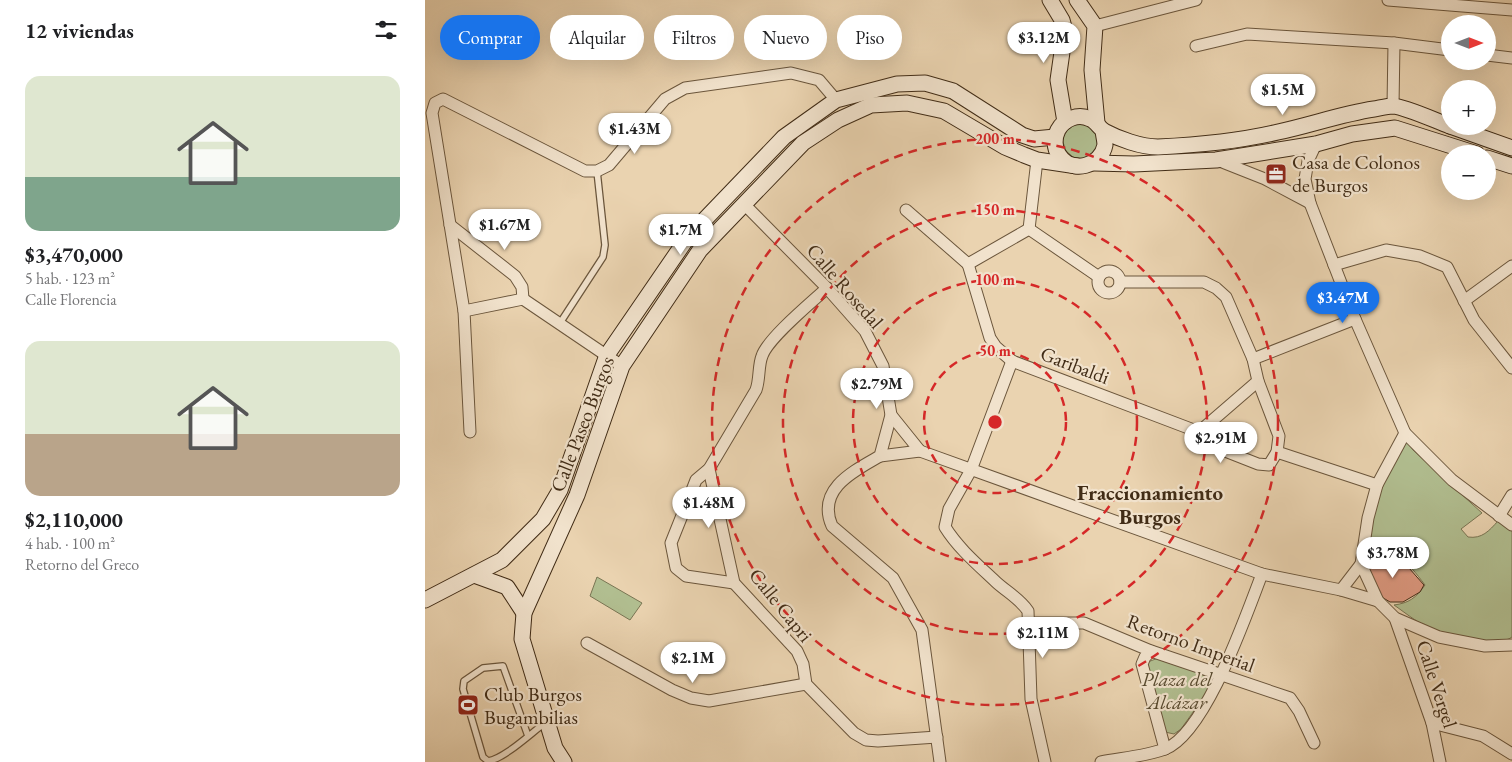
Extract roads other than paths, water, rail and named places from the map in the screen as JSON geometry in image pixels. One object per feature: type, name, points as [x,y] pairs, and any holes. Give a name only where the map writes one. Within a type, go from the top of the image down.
[{"type":"street","points":[[1050,0],[1062,20],[1065,31],[1058,80],[1065,122]]},
{"type":"street","points":[[1077,0],[1095,26],[1093,70],[1100,126],[1105,143],[1102,154],[1094,163]]},
{"type":"street","points":[[1095,26],[1196,0]]},
{"type":"street","points":[[1389,0],[1512,10]]},
{"type":"street","points":[[1196,46],[1247,34],[1394,43],[1441,49]]},
{"type":"street","points":[[1393,106],[1394,43]]},
{"type":"street","points":[[1496,56],[1512,58]]},
{"type":"street","points":[[470,432],[464,311],[432,113],[435,103],[443,99],[585,171],[597,171],[609,165],[665,99],[685,88],[791,73],[819,80],[837,100]]},
{"type":"street","name":"Calle Paseo Burgos","points":[[425,600],[502,560],[543,519],[560,490],[607,355],[688,237],[784,137],[837,100],[897,84],[925,83],[953,91],[1022,136],[1034,139],[1055,137]]},
{"type":"street","name":"Calle Paseo Burgos","points":[[564,762],[554,755],[547,722],[522,639],[524,613],[577,495],[622,366],[701,250],[803,143],[837,120],[871,105],[907,103],[944,111],[1005,147],[1037,160],[1077,166]]},
{"type":"street","points":[[1441,123],[1393,106],[1329,118],[1245,139],[1156,147],[1133,143],[1081,116],[1065,122],[1055,137],[1055,147],[1067,163],[1077,166],[1094,163],[1133,164],[1216,160],[1316,144],[1352,134],[1395,128],[1452,145]]},
{"type":"street","points":[[1348,114],[1352,134]]},
{"type":"street","points":[[1409,131],[1413,124],[1414,114]]},
{"type":"street","points":[[1329,118],[1334,138]]},
{"type":"street","points":[[1426,136],[1431,120]]},
{"type":"street","points":[[1475,135],[1512,148]]},
{"type":"street","points":[[1316,144],[1308,160],[1305,178],[1310,203],[1355,319],[1405,433],[1452,480],[1512,525]]},
{"type":"street","points":[[1029,229],[1037,160]]},
{"type":"street","points":[[1216,160],[1265,180],[1310,203]]},
{"type":"street","points":[[1496,161],[1512,166]]},
{"type":"street","name":"Calle Rosedal","points":[[745,204],[827,288],[865,331],[883,366],[891,415],[880,456]]},
{"type":"street","points":[[906,210],[968,264],[1029,229]]},
{"type":"street","points":[[450,225],[515,276],[522,287],[523,299]]},
{"type":"street","points":[[1029,229],[1099,277],[1101,288],[1107,292],[1114,292],[1120,282],[1118,275],[1112,271],[1104,272],[1099,277]]},
{"type":"street","points":[[688,237],[691,246],[701,250]]},
{"type":"street","points":[[1334,265],[1386,250],[1420,256],[1447,268],[1473,320],[1512,368]]},
{"type":"street","points":[[675,255],[685,257],[689,265]]},
{"type":"street","name":"Garibaldi","points":[[968,264],[990,338],[1012,361],[1199,432]]},
{"type":"street","points":[[1464,301],[1511,266]]},
{"type":"street","points":[[1120,282],[1204,282],[1216,288],[1226,298],[1253,359],[1258,381],[1279,436],[1277,452],[1269,465],[1258,464],[1202,442],[1199,432],[1258,381]]},
{"type":"street","points":[[734,582],[686,576],[676,568],[671,543],[696,480],[709,469],[756,390],[760,378],[762,356],[772,342],[827,288]]},
{"type":"street","points":[[464,311],[523,299],[560,322],[622,366]]},
{"type":"street","points":[[1253,359],[1355,319]]},
{"type":"street","points":[[1012,361],[971,470],[949,509],[945,527],[952,538],[997,582],[1022,603],[1028,612],[1031,699],[1045,762]]},
{"type":"street","points":[[891,415],[920,451]]},
{"type":"street","points":[[1341,590],[1361,564],[1368,518],[1377,485],[1405,433]]},
{"type":"street","points":[[940,762],[922,630],[893,578],[832,526],[828,516],[828,502],[843,477],[880,456],[920,451],[1262,574],[1341,590],[1378,601]]},
{"type":"street","points":[[1277,452],[1377,485]]},
{"type":"street","name":"Calle Capri","points":[[709,469],[734,582],[797,651],[803,664],[806,684]]},
{"type":"street","points":[[560,490],[577,495]]},
{"type":"street","points":[[1499,516],[1512,494]]},
{"type":"street","points":[[1361,564],[1378,601],[1395,618],[1439,637],[1485,646],[1512,645]]},
{"type":"street","points":[[1101,762],[1165,748],[1179,740],[1190,728],[1222,674],[1262,574]]},
{"type":"street","points":[[474,575],[507,586],[524,613]]},
{"type":"street","name":"Calle Vergel","points":[[1395,618],[1432,723],[1440,762]]},
{"type":"street","name":"Retorno Imperial","points":[[1029,623],[1084,623],[1151,651],[1290,698],[1299,711],[1314,742]]},
{"type":"street","points":[[587,643],[672,690],[691,698],[709,701],[806,684],[855,733],[866,740],[937,737]]},
{"type":"street","points":[[1151,651],[1145,657],[1143,664],[1165,748]]},
{"type":"street","points":[[1432,723],[1483,736],[1512,754]]},
{"type":"lane","points":[[560,322],[603,257],[605,245],[597,171]]},
{"type":"lane","points":[[528,736],[503,666],[483,668],[464,680],[463,689],[483,758],[487,761],[493,761],[528,736],[547,722]]},
{"type":"place","name":"Casa de Colonos de Burgos","points":[[1276,174]]},
{"type":"place","name":"Club Burgos Bugambilias","points":[[468,705]]},
{"type":"district","name":"Fraccionamiento Burgos","points":[[1150,504]]},
{"type":"park label","name":"Plaza del Alcázar","points":[[1177,690]]}]
